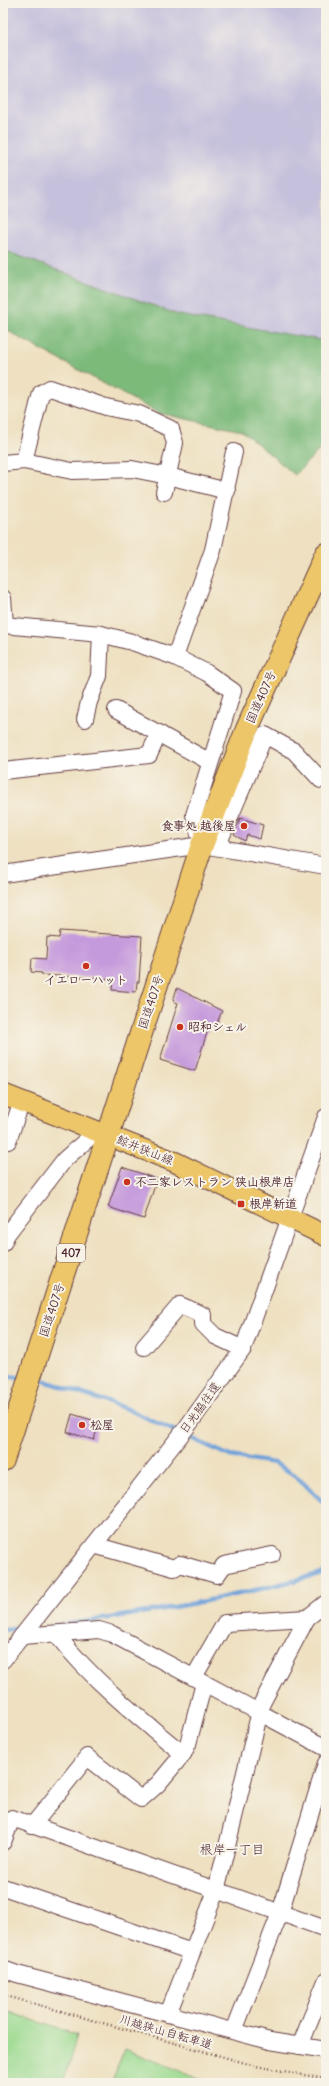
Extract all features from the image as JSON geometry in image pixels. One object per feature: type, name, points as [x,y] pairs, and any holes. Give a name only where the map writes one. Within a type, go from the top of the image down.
[{"type":"highway","name":"国道407号","points":[[3,1460],[29,1380],[103,1133],[209,846],[247,729],[326,554]]},
{"type":"main road","name":"鯨井狭山線","points":[[3,1094],[189,1168],[326,1236]]},
{"type":"street","points":[[24,460],[41,393],[50,388],[106,407],[139,414],[171,429],[175,443],[164,492]]},
{"type":"street","points":[[175,657],[213,550],[227,491],[234,452]]},
{"type":"street","points":[[3,462],[24,460],[72,471],[132,469],[168,476],[227,491]]},
{"type":"street","points":[[3,598],[4,625],[101,634],[132,642],[175,657],[207,673],[233,691],[194,815],[209,846]]},
{"type":"street","points":[[85,719],[89,702],[99,676],[101,634]]},
{"type":"street","points":[[116,710],[210,762]]},
{"type":"street","points":[[3,771],[149,755],[159,733]]},
{"type":"street","points":[[209,846],[265,734],[294,751],[321,780]]},
{"type":"street","points":[[3,874],[209,846],[326,866]]},
{"type":"street","points":[[3,1140],[8,1142],[22,1101]]},
{"type":"street","name":"日光脇往還","points":[[3,1660],[174,1444],[243,1349],[326,1117]]},
{"type":"street","points":[[4,1236],[65,1159],[103,1133]]},
{"type":"street","points":[[144,1347],[180,1305],[203,1315],[203,1324],[215,1336],[243,1349]]},
{"type":"street","points":[[94,1545],[174,1568],[180,1564],[217,1575],[224,1565],[272,1555]]},
{"type":"street","points":[[168,2014],[216,1891],[262,1703],[307,1618],[326,1603]]},
{"type":"street","points":[[32,1826],[87,1757],[141,1799],[158,1784],[184,1754],[188,1744],[199,1680],[225,1623],[307,1618]]},
{"type":"street","points":[[22,1636],[99,1630],[112,1634],[326,1748]]},
{"type":"street","points":[[56,1634],[69,1650],[140,1719],[184,1754]]},
{"type":"street","points":[[234,2031],[280,1913],[326,1762]]},
{"type":"street","points":[[3,1842],[12,1818],[326,1929]]},
{"type":"street","points":[[3,1887],[192,1952]]},
{"type":"street","points":[[3,1969],[270,2041],[326,2050]]},
{"type":"street","points":[[300,2046],[326,1981]]},
{"type":"path","name":"川越狭山自転車道","points":[[3,1995],[256,2066],[326,2079]]},
{"type":"shaded area","points":[[3,3],[326,3],[326,450],[102,381],[3,312]]},
{"type":"green space","points":[[3,250],[179,315],[326,341],[326,443],[295,475],[242,431],[158,413],[16,336],[3,327]]},
{"type":"green space","points":[[3,2010],[77,2035],[63,2083],[3,2083]]},
{"type":"green space","points":[[125,2049],[211,2083],[111,2083]]},
{"type":"building","points":[[240,818],[263,825],[260,839],[247,835],[245,841],[234,835]]},
{"type":"building","name":"イエローハット","points":[[60,931],[142,936],[139,982],[137,982],[136,992],[112,990],[113,979],[42,975],[42,973],[31,972],[32,958],[46,959],[47,937],[59,938]]},
{"type":"building","points":[[177,988],[222,1011],[215,1028],[209,1026],[195,1071],[160,1060],[178,1003],[173,1001]]},
{"type":"building","points":[[122,1167],[157,1179],[144,1219],[108,1207]]},
{"type":"building","points":[[72,1414],[99,1422],[94,1440],[67,1432]]},
{"type":"waterway","points":[[3,1375],[23,1378]]},
{"type":"waterway","points":[[34,1380],[45,1381],[125,1408],[230,1456],[274,1463],[295,1475],[326,1505]]},
{"type":"waterway","points":[[53,1626],[191,1604],[326,1572]]},
{"type":"waterway","points":[[3,1630],[23,1628]]},
{"type":"place","name":"食事処 越後屋","points":[[244,826]]},
{"type":"place","name":"イエローハット","points":[[86,966]]},
{"type":"place","name":"昭和シェル","points":[[180,1027]]},
{"type":"place","name":"不二家レストラン 狭山根岸店","points":[[127,1182]]},
{"type":"place","name":"根岸新道","points":[[241,1204]]},
{"type":"place","name":"松屋","points":[[82,1425]]},
{"type":"district","name":"根岸一丁目","points":[[232,1849]]}]
